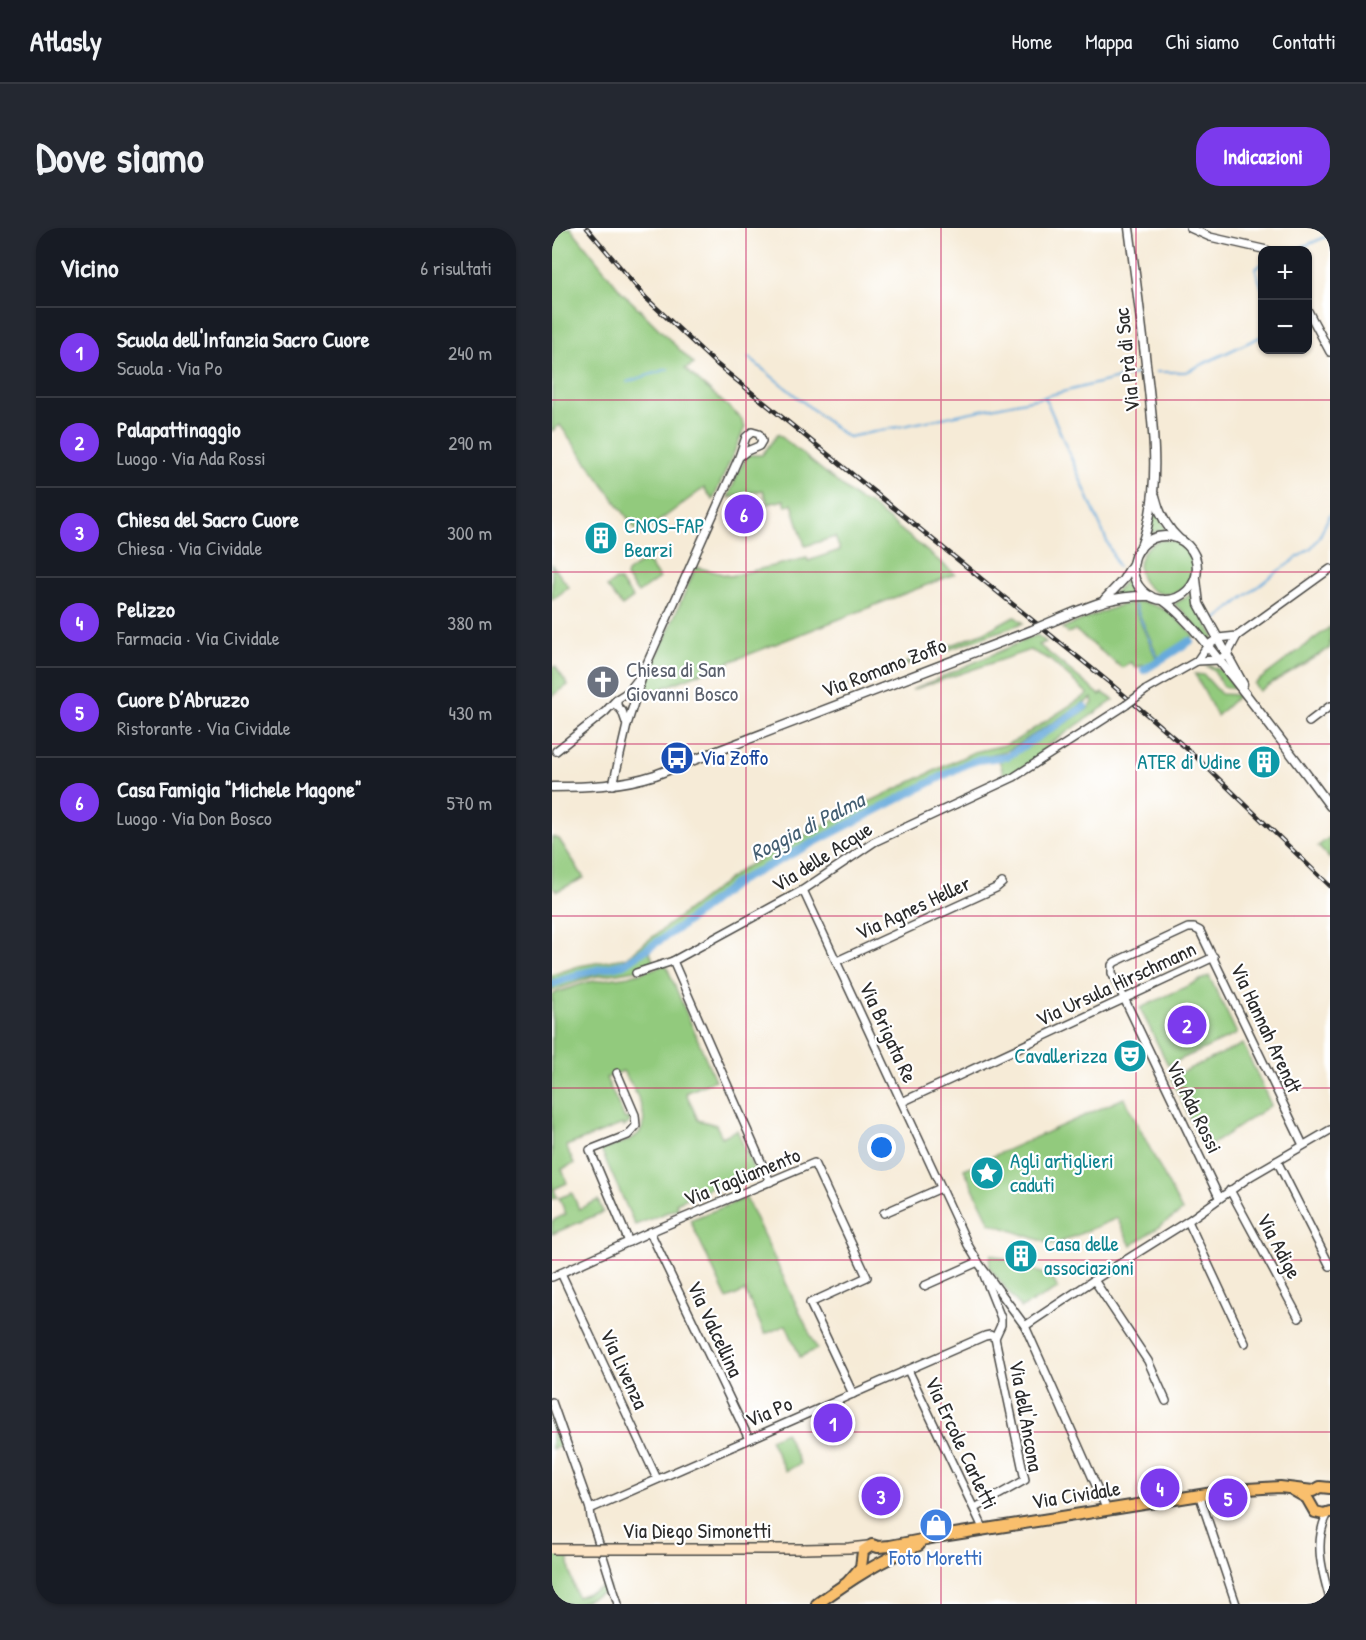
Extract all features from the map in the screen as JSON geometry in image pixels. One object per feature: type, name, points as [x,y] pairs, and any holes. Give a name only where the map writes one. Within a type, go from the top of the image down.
[{"type":"main road","name":"Via Cividale","points":[[848,1582],[859,1570],[863,1551],[873,1546],[1199,1494],[1251,1489],[1289,1488],[1313,1491],[1320,1487],[1330,1488]]},
{"type":"main road","points":[[1289,1488],[1299,1493],[1312,1507],[1324,1514],[1329,1513]]},
{"type":"main road","points":[[1312,1507],[1313,1491]]},
{"type":"main road","name":"Via Cividale","points":[[823,1602],[866,1570],[942,1536]]},
{"type":"main road","points":[[843,1548],[856,1553],[870,1567],[879,1563],[883,1553],[873,1546]]},
{"type":"main road","name":"Via Diego Simonetti","points":[[552,1549],[804,1549],[873,1546]]},
{"type":"street","name":"Via Prà di Sac","points":[[1130,228],[1150,401],[1153,488],[1149,519],[1140,549]]},
{"type":"street","points":[[1190,228],[1210,237],[1258,248]]},
{"type":"street","points":[[1312,318],[1330,352]]},
{"type":"street","points":[[614,782],[627,725],[645,668],[739,457]]},
{"type":"street","name":"Via Prà di Sac","points":[[1153,488],[1162,518],[1169,529],[1182,541]]},
{"type":"street","points":[[1196,576],[1186,592],[1176,598],[1163,600],[1151,597],[1138,584],[1134,573],[1135,560],[1140,549],[1149,541],[1159,537],[1171,537],[1182,541],[1194,554],[1197,565],[1199,604],[1252,700]]},
{"type":"street","name":"Via Romano Zoffo","points":[[1105,600],[1135,560]]},
{"type":"street","points":[[1219,660],[1228,653],[1238,636],[1330,570]]},
{"type":"street","name":"Via Romano Zoffo","points":[[552,787],[614,782],[674,767],[1030,631],[1105,600],[1151,597]]},
{"type":"street","points":[[1163,600],[1181,615],[1208,645],[1252,700],[1330,806]]},
{"type":"street","points":[[1208,645],[1218,638],[1238,636]]},
{"type":"street","name":"Via delle Acque","points":[[636,973],[673,961],[803,890],[874,842],[1014,777],[1146,690],[1197,661],[1208,645]]},
{"type":"street","name":"Via delle Acque","points":[[1197,661],[1219,660]]},
{"type":"street","points":[[556,751],[625,694],[636,683],[645,668]]},
{"type":"street","points":[[625,694],[629,694],[634,701]]},
{"type":"street","points":[[617,699],[617,706],[627,725]]},
{"type":"street","points":[[1309,722],[1330,706]]},
{"type":"street","points":[[605,712],[632,710]]},
{"type":"street","name":"Via Romano Zoffo","points":[[552,781],[614,782]]},
{"type":"street","name":"Via Agnes Heller","points":[[837,961],[996,888],[1002,883]]},
{"type":"street","name":"Via Brigata Re","points":[[803,890],[941,1188],[979,1264],[1000,1317]]},
{"type":"street","name":"Via Hannah Arendt","points":[[1124,999],[1111,970],[1112,964],[1191,927],[1197,928],[1203,933],[1303,1145]]},
{"type":"street","name":"Via Ursula Hirschmann","points":[[902,1102],[1214,957]]},
{"type":"street","points":[[673,961],[770,1182]]},
{"type":"street","name":"Via Ada Rossi","points":[[1124,999],[1219,1197]]},
{"type":"street","points":[[617,1073],[635,1115],[636,1126],[628,1135],[590,1150],[629,1242]]},
{"type":"street","points":[[1025,1326],[1188,1221],[1219,1197],[1330,1130]]},
{"type":"street","points":[[1277,1161],[1330,1266]]},
{"type":"street","name":"Via Tagliamento","points":[[552,1277],[814,1163],[867,1277],[810,1303],[853,1394]]},
{"type":"street","points":[[884,1213],[941,1188]]},
{"type":"street","name":"Via Adige","points":[[1230,1190],[1299,1318]]},
{"type":"street","points":[[1188,1221],[1245,1343]]},
{"type":"street","name":"Via Valcellina","points":[[651,1232],[749,1439]]},
{"type":"street","points":[[924,1286],[979,1264]]},
{"type":"street","name":"Via Brigata Re","points":[[979,1264],[1025,1326],[1107,1510]]},
{"type":"street","name":"Via Livenza","points":[[561,1273],[657,1479]]},
{"type":"street","points":[[1094,1280],[1148,1361],[1166,1401]]},
{"type":"street","points":[[990,1292],[998,1288]]},
{"type":"street","points":[[994,1338],[1001,1325],[1000,1317],[1015,1310]]},
{"type":"street","name":"Via Po","points":[[590,1509],[985,1336],[990,1335],[994,1338]]},
{"type":"street","name":"Via dell'Ancona","points":[[975,1508],[1025,1480],[994,1338]]},
{"type":"street","name":"Via Ercole Carletti","points":[[908,1370],[984,1530]]},
{"type":"street","points":[[552,1402],[590,1509],[618,1604]]},
{"type":"street","points":[[1199,1494],[1236,1604]]},
{"type":"street","points":[[1312,1507],[1322,1526]]},
{"type":"street","points":[[1329,1513],[1322,1526],[1320,1560],[1330,1599]]},
{"type":"green space","points":[[552,228],[571,228],[621,291],[694,364],[685,369],[740,417],[745,427],[713,500],[704,488],[640,535],[560,425],[552,431]]},
{"type":"green space","points":[[778,434],[955,574],[642,696],[696,567],[730,576],[807,558],[808,561],[840,550],[835,537],[805,546],[792,504],[786,506],[784,500],[768,504],[763,490],[728,498],[748,455],[762,455]]},
{"type":"green space","points":[[1154,505],[1167,531],[1148,534]]},
{"type":"green space","points":[[1166,540],[1176,542],[1185,548],[1191,557],[1193,567],[1191,577],[1185,586],[1176,592],[1166,594],[1156,592],[1147,586],[1141,577],[1139,567],[1141,557],[1147,548],[1156,542]]},
{"type":"green space","points":[[646,559],[659,578],[638,593],[626,577],[627,573]]},
{"type":"green space","points":[[552,565],[569,587],[552,600]]},
{"type":"green space","points":[[1128,577],[1139,594],[1110,598]]},
{"type":"green space","points":[[616,580],[620,581],[633,598],[622,606],[607,587]]},
{"type":"green space","points":[[1193,592],[1196,605],[1214,637],[1208,642],[1185,613],[1174,604]]},
{"type":"green space","points":[[1134,602],[1161,608],[1194,636],[1159,659]]},
{"type":"green space","points":[[1132,603],[1157,660],[1145,667],[1143,665],[1136,668],[1131,662],[1122,668],[1075,630],[1068,633],[1062,628],[1118,606]]},
{"type":"green space","points":[[1014,616],[1023,623],[839,689],[985,632]]},
{"type":"green space","points":[[1330,627],[1330,648],[1259,691],[1254,684]]},
{"type":"green space","points":[[1037,635],[1046,642],[1039,645],[1100,695],[1103,693],[1114,700],[1048,745],[1017,772],[1005,778],[999,760],[1010,758],[1086,710],[1093,703],[1092,698],[1009,750],[966,761],[739,879],[625,962],[566,976],[552,982],[552,975],[579,966],[625,958],[742,869],[854,809],[974,752],[1005,745],[1018,739],[1088,694],[1049,659],[1030,650],[912,690]]},
{"type":"green space","points":[[555,666],[568,685],[552,696],[552,668]]},
{"type":"green space","points":[[1207,666],[1220,670],[1235,688],[1223,687],[1214,671]]},
{"type":"green space","points":[[1195,674],[1204,675],[1221,694],[1239,695],[1217,716]]},
{"type":"green space","points":[[552,837],[559,839],[584,878],[557,891],[552,887]]},
{"type":"green space","points":[[1330,837],[1330,859],[1318,846]]},
{"type":"green space","points":[[649,949],[654,963],[636,970],[593,977],[552,991],[552,986],[626,966]]},
{"type":"green space","points":[[666,965],[715,1080],[686,1093],[698,1120],[716,1125],[722,1137],[737,1130],[756,1175],[721,1190],[718,1184],[676,1203],[678,1208],[635,1225],[601,1150],[632,1138],[640,1132],[643,1125],[642,1109],[623,1071],[606,1078],[625,1119],[631,1117],[629,1123],[624,1127],[623,1124],[566,1146],[574,1164],[562,1169],[567,1183],[554,1189],[557,1197],[552,1199],[552,994],[588,982],[629,976]]},
{"type":"green space","points":[[1209,976],[1237,1034],[1168,1065],[1140,1008]]},
{"type":"green space","points":[[1243,1044],[1271,1105],[1208,1147],[1203,1147],[1171,1077]]},
{"type":"green space","points":[[1124,1098],[1182,1211],[1131,1246],[1117,1218],[1054,1245],[990,1223],[964,1169]]},
{"type":"green space","points":[[572,1193],[579,1209],[598,1200],[603,1212],[552,1234],[552,1221],[566,1214],[559,1198]]},
{"type":"green space","points":[[746,1198],[817,1349],[800,1357],[786,1325],[765,1334],[745,1291],[727,1299],[690,1220]]},
{"type":"green space","points":[[991,1254],[1052,1277],[1058,1289],[1021,1308],[989,1267]]},
{"type":"green space","points":[[552,1415],[563,1445],[552,1449]]},
{"type":"green space","points":[[785,1432],[800,1464],[785,1471],[770,1439]]},
{"type":"green space","points":[[552,1555],[568,1555],[577,1597],[609,1585],[609,1590],[577,1604],[552,1604]]},
{"type":"waterway","points":[[1304,246],[1330,235]]},
{"type":"waterway","points":[[1258,267],[1255,269],[1258,277]]},
{"type":"waterway","points":[[1156,372],[1186,372],[1258,338]]},
{"type":"waterway","points":[[749,358],[849,437],[1045,397],[1118,567]]},
{"type":"waterway","points":[[627,382],[668,369]]},
{"type":"waterway","points":[[1046,396],[1139,373]]},
{"type":"waterway","name":"Roggia di Palma","points":[[1214,621],[1311,548],[1319,538],[1330,514]]},
{"type":"waterway","points":[[1135,606],[1158,660]]},
{"type":"waterway","name":"Roggia di Palma","points":[[1144,670],[1190,641]]},
{"type":"waterway","name":"Roggia di Palma","points":[[552,984],[583,973],[624,964],[680,927],[737,882],[966,764],[1008,756],[1084,707]]},
{"type":"railway","points":[[587,228],[646,298],[714,362],[1111,684],[1193,754],[1330,886]]},
{"type":"place","name":"Casa Famigia \"Michele Magone\"","points":[[744,514]]},
{"type":"place","name":"CNOS-FAP Bearzi","points":[[601,538]]},
{"type":"place","name":"Chiesa di San Giovanni Bosco","points":[[603,682]]},
{"type":"place","name":"Via Zoffo","points":[[677,758]]},
{"type":"place","name":"ATER di Udine","points":[[1264,762]]},
{"type":"place","name":"Palapattinaggio","points":[[1187,1025]]},
{"type":"place","name":"Cavallerizza","points":[[1130,1056]]},
{"type":"place","name":"Agli artiglieri caduti","points":[[987,1173]]},
{"type":"place","name":"Casa delle associazioni","points":[[1021,1256]]},
{"type":"place","name":"Scuola dell'Infanzia Sacro Cuore","points":[[833,1423]]},
{"type":"place","name":"Pelizzo","points":[[1160,1488]]},
{"type":"place","name":"Chiesa del Sacro Cuore","points":[[881,1496]]},
{"type":"place","name":"Cuore D’Abruzzo","points":[[1228,1498]]},
{"type":"place","name":"Foto Moretti","points":[[936,1525]]}]
